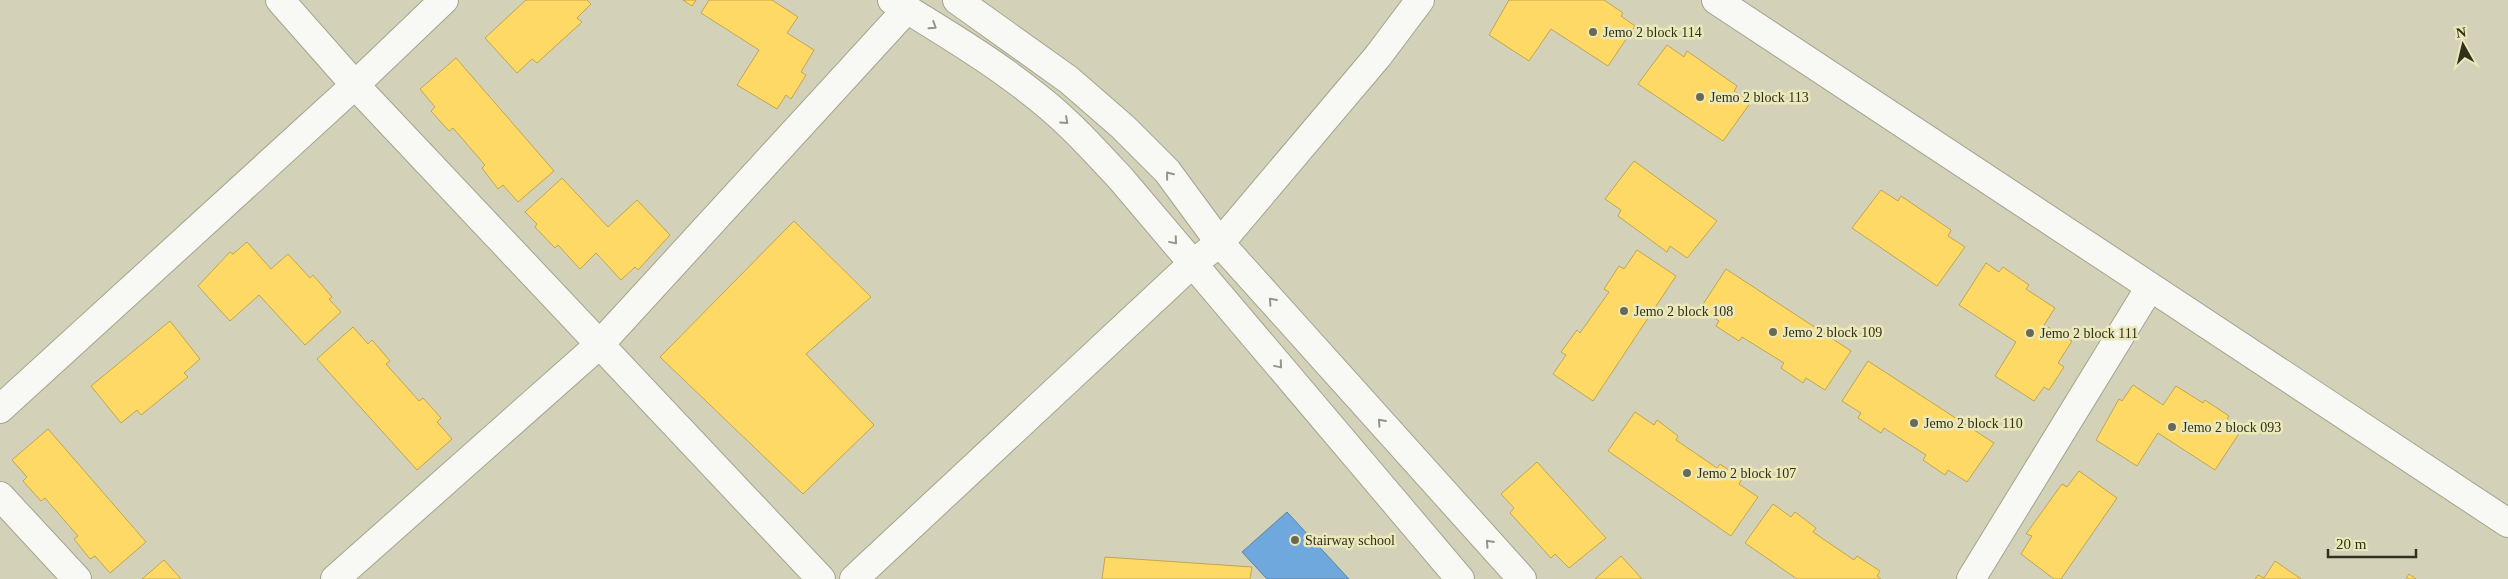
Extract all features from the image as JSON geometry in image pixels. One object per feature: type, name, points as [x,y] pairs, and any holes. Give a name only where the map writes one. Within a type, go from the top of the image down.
[{"type":"street","points":[[280,0],[355,85],[821,579]]},
{"type":"street","points":[[0,409],[355,85],[444,0]]},
{"type":"street","points":[[957,0],[1069,80],[1123,127],[1167,172],[1220,243],[1522,579]]},
{"type":"street","points":[[854,579],[1193,263],[1220,243],[1378,56],[1420,0]]},
{"type":"street","points":[[1716,0],[2508,523]]},
{"type":"street","points":[[335,579],[600,344],[899,4],[983,58],[1047,105],[1078,133],[1122,180],[1460,579]]},
{"type":"street","points":[[1971,579],[2150,287]]},
{"type":"street","points":[[0,496],[77,579]]},
{"type":"building: Homes","points":[[526,0],[587,0],[591,4],[577,18],[582,22],[537,63],[532,59],[517,73],[485,38]]},
{"type":"building: Homes","points":[[683,0],[696,0],[692,6]]},
{"type":"building: Homes","points":[[709,0],[772,0],[798,17],[787,33],[814,50],[801,72],[806,75],[791,99],[786,95],[777,109],[737,85],[759,50],[701,13]]},
{"type":"building: Homes","name":"Jemo 2 block 114","points":[[1509,0],[1604,0],[1623,13],[1621,16],[1635,26],[1608,66],[1551,29],[1529,61],[1489,35]]},
{"type":"building: Homes","name":"Jemo 2 block 113","points":[[1667,45],[1684,57],[1687,51],[1737,86],[1734,91],[1751,102],[1723,141],[1638,84]]},
{"type":"building: Homes","points":[[456,58],[554,171],[518,202],[503,185],[498,189],[482,168],[485,165],[453,128],[449,131],[431,111],[435,107],[420,89]]},
{"type":"building: Homes","points":[[1634,161],[1717,221],[1687,258],[1670,246],[1667,252],[1618,216],[1621,210],[1605,199]]},
{"type":"building: Homes","points":[[562,178],[608,227],[637,200],[670,235],[638,270],[635,267],[621,280],[596,253],[580,269],[558,245],[555,248],[535,227],[537,224],[525,212]]},
{"type":"building: Homes","points":[[1881,190],[1898,201],[1901,196],[1951,230],[1948,236],[1965,247],[1937,286],[1852,228]]},
{"type":"building: Homes","points":[[794,221],[871,297],[806,354],[874,425],[803,494],[660,357]]},
{"type":"building: Homes","points":[[247,242],[271,269],[288,254],[310,278],[313,275],[332,297],[329,299],[341,312],[305,345],[259,295],[230,321],[198,286],[230,252],[233,254]]},
{"type":"building: Homes","name":"Jemo 2 block 108","points":[[1637,250],[1676,276],[1593,401],[1553,374],[1566,355],[1561,352],[1577,330],[1580,333],[1609,292],[1604,289],[1619,266],[1624,269]]},
{"type":"building: Homes","name":"Jemo 2 block 111","points":[[1986,263],[1999,272],[2003,267],[2029,285],[2026,289],[2055,308],[2044,325],[2072,341],[2058,363],[2064,367],[2049,390],[2044,387],[2034,401],[1995,376],[2016,342],[1959,305]]},
{"type":"building: Homes","name":"Jemo 2 block 109","points":[[1726,269],[1851,351],[1825,390],[1806,378],[1803,383],[1781,368],[1784,363],[1742,337],[1739,341],[1716,326],[1719,321],[1700,309]]},
{"type":"building: Homes","points":[[170,321],[200,359],[184,373],[188,377],[141,415],[137,410],[121,423],[91,386]]},
{"type":"building: Homes","points":[[353,327],[368,344],[372,340],[390,361],[386,364],[419,401],[423,398],[441,418],[437,422],[452,439],[417,470],[317,359]]},
{"type":"building: Homes","name":"Jemo 2 block 110","points":[[1868,361],[1994,443],[1967,482],[1948,470],[1945,475],[1923,460],[1926,455],[1884,428],[1881,433],[1858,418],[1861,413],[1842,401]]},
{"type":"building: Homes","name":"Jemo 2 block 093","points":[[2133,385],[2163,405],[2176,386],[2203,403],[2205,400],[2229,416],[2227,419],[2242,429],[2215,470],[2158,433],[2137,466],[2096,440],[2119,399],[2122,401]]},
{"type":"building: Homes","name":"Jemo 2 block 107","points":[[1635,412],[1654,425],[1657,420],[1678,436],[1676,440],[1717,468],[1720,464],[1742,479],[1739,484],[1758,497],[1731,536],[1608,451]]},
{"type":"building: Homes","points":[[48,429],[146,542],[110,573],[95,556],[90,559],[74,539],[78,536],[45,498],[41,501],[23,481],[27,477],[12,460]]},
{"type":"building: Homes","points":[[1537,462],[1606,538],[1569,568],[1555,554],[1551,558],[1510,513],[1514,508],[1501,494]]},
{"type":"building: Homes","points":[[2079,471],[2117,498],[2061,579],[2054,579],[2021,554],[2032,536],[2026,534],[2062,484],[2067,487]]},
{"type":"building: Homes","points":[[1773,504],[1791,517],[1795,512],[1816,528],[1813,532],[1854,560],[1857,556],[1880,571],[1877,576],[1881,579],[1797,579],[1745,543]]},
{"type":"building: Homes","points":[[1621,556],[1642,579],[1595,579]]},
{"type":"building: Homes","points":[[1105,557],[1252,567],[1250,579],[1102,579]]},
{"type":"building: Homes","points":[[164,560],[181,579],[142,579]]},
{"type":"building: Homes","points":[[2275,561],[2301,579],[2255,579],[2258,575],[2264,578]]},
{"type":"building: Homes","points":[[2409,574],[2416,579],[2406,579]]},
{"type":"building: Schools","points":[[1287,512],[1349,579],[1267,579],[1242,552]]},
{"type":"place","name":"Jemo 2 block 114","points":[[1593,32]]},
{"type":"place","name":"Jemo 2 block 113","points":[[1700,97]]},
{"type":"place","name":"Jemo 2 block 108","points":[[1624,311]]},
{"type":"place","name":"Jemo 2 block 109","points":[[1773,332]]},
{"type":"place","name":"Jemo 2 block 111","points":[[2030,333]]},
{"type":"place","name":"Jemo 2 block 110","points":[[1914,423]]},
{"type":"place","name":"Jemo 2 block 093","points":[[2172,427]]},
{"type":"place","name":"Jemo 2 block 107","points":[[1687,473]]},
{"type":"place","name":"Stairway school","points":[[1295,540]]}]
